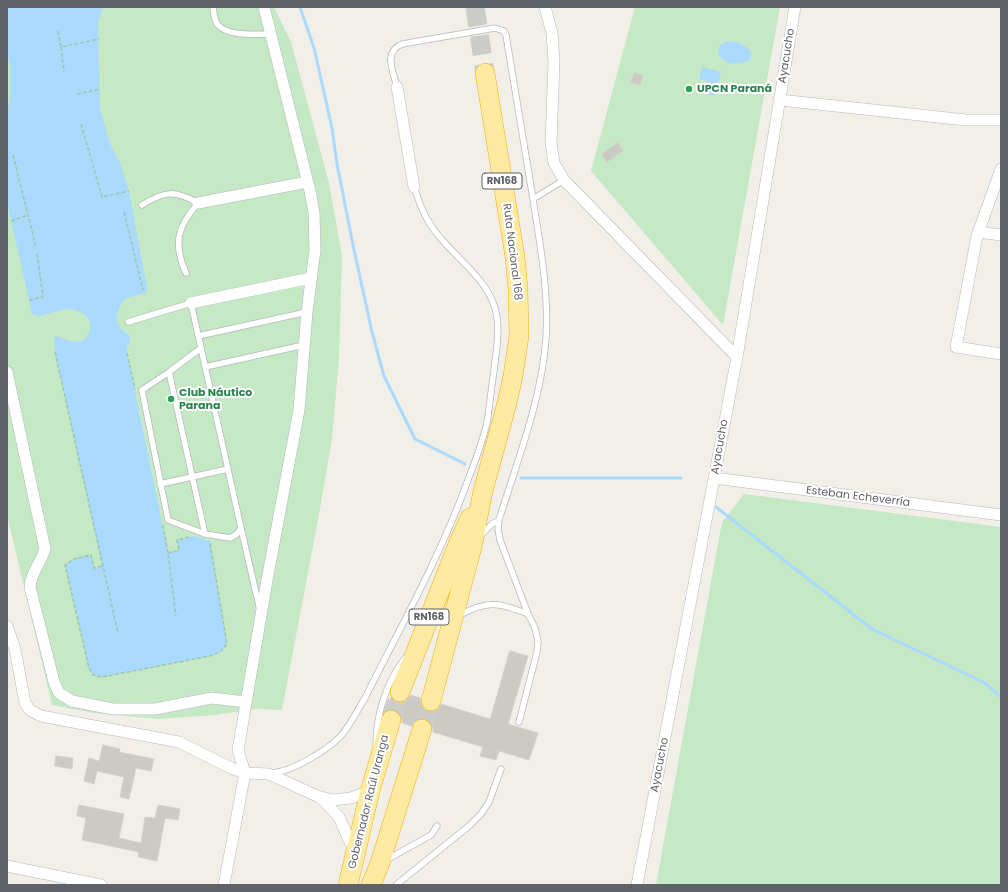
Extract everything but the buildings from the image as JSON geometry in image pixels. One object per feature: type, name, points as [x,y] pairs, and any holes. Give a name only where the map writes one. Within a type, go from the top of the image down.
[{"type":"highway","name":"Ruta Nacional 168","points":[[483,491],[494,454],[513,376],[518,342],[519,318],[515,257],[485,73]]},
{"type":"highway","name":"RN168","points":[[431,701],[472,547],[483,491]]},
{"type":"highway","name":"RN168","points":[[400,692],[459,542],[483,491]]},
{"type":"highway","name":"Gobernador Raúl Uranga","points":[[348,885],[370,791],[391,720]]},
{"type":"highway","points":[[371,885],[380,863],[422,729]]},
{"type":"street","points":[[224,885],[245,773],[238,750],[261,614],[299,410],[314,250],[314,212],[264,7]]},
{"type":"street","points":[[545,7],[552,33],[554,61],[551,143],[554,163],[564,180],[737,357]]},
{"type":"street","name":"Ayacucho","points":[[637,885],[737,357],[795,7]]},
{"type":"street","points":[[396,87],[414,187]]},
{"type":"street","points":[[780,100],[966,120],[1001,120]]},
{"type":"street","points":[[1001,169],[976,236],[956,347],[1001,354]]},
{"type":"street","points":[[198,202],[307,182]]},
{"type":"street","points":[[978,232],[1001,235]]},
{"type":"street","points":[[191,303],[311,278]]},
{"type":"street","points":[[7,372],[45,549],[42,558],[30,580],[30,587],[54,682],[59,693],[72,701],[113,708],[155,709],[212,698],[246,702]]},
{"type":"street","name":"Esteban Echeverría","points":[[714,478],[1001,515]]},
{"type":"street","points":[[7,626],[14,649],[25,703],[30,710],[41,716],[179,742],[230,768],[245,773],[269,774],[317,796],[333,800],[351,798],[370,791]]},
{"type":"street","points":[[317,796],[340,817],[349,840],[356,852]]},
{"type":"street","points":[[7,866],[101,885]]},
{"type":"lane","points":[[213,7],[217,24],[225,31],[233,33],[271,34]]},
{"type":"lane","points":[[396,87],[391,55],[396,46],[495,28],[504,31],[506,35],[533,198],[546,288],[546,338],[537,395],[499,520],[498,529],[500,540],[528,614],[535,628],[538,641],[537,652],[519,722]]},
{"type":"lane","points":[[533,198],[564,180]]},
{"type":"lane","points":[[269,774],[278,773],[294,767],[314,756],[329,746],[340,736],[350,723],[365,698],[448,531],[487,423],[498,343],[497,323],[492,300],[476,276],[438,236],[427,220],[414,187]]},
{"type":"lane","points":[[142,205],[154,197],[170,193],[185,195],[198,202],[188,214],[181,229],[178,244],[180,259],[186,274]]},
{"type":"lane","points":[[128,322],[191,303],[261,614]]},
{"type":"lane","points":[[198,336],[307,312]]},
{"type":"lane","points":[[206,367],[304,345]]},
{"type":"lane","points":[[201,348],[142,390],[160,484],[168,520],[205,534],[230,538],[237,534],[241,528]]},
{"type":"lane","points":[[169,372],[205,534]]},
{"type":"lane","points":[[160,484],[228,469]]},
{"type":"lane","points":[[472,547],[492,524],[499,520]]},
{"type":"lane","points":[[452,620],[472,609],[489,604],[506,606],[528,614]]},
{"type":"lane","points":[[375,773],[376,730],[378,717],[389,685],[398,667],[422,636]]},
{"type":"lane","points":[[396,885],[469,826],[481,814],[489,802],[501,769]]},
{"type":"lane","points":[[380,863],[431,835],[436,826]]},
{"type":"path","points":[[58,31],[64,72]]},
{"type":"path","points":[[61,47],[99,38]]},
{"type":"path","points":[[77,94],[100,89]]},
{"type":"path","points":[[81,124],[102,197],[129,192]]},
{"type":"path","points":[[13,155],[36,247]]},
{"type":"path","points":[[124,212],[143,290]]},
{"type":"path","points":[[11,221],[28,214]]},
{"type":"path","points":[[29,300],[43,297],[37,254]]},
{"type":"path","points":[[55,352],[118,633]]},
{"type":"path","points":[[168,553],[179,550],[177,540],[194,536]]},
{"type":"path","points":[[102,566],[94,568],[91,555],[74,559],[65,565],[89,668],[93,675],[102,677],[210,656],[220,652],[226,644],[210,541]]},
{"type":"green space","name":"Club Náutico Parana","points":[[7,7],[274,7],[291,42],[329,183],[342,256],[339,359],[332,439],[282,710],[258,709],[215,715],[157,719],[94,713],[52,705],[7,515]]},
{"type":"green space","name":"UPCN Paraná","points":[[635,7],[780,7],[723,325],[591,171]]},
{"type":"green space","points":[[744,494],[1001,527],[1001,885],[656,885],[722,522]]},
{"type":"water","points":[[7,7],[103,7],[98,23],[100,109],[111,146],[120,163],[129,191],[147,288],[145,293],[126,298],[119,309],[117,321],[120,328],[130,336],[130,342],[127,346],[127,353],[168,552],[179,550],[177,540],[194,536],[210,541],[227,644],[220,652],[210,656],[102,677],[93,675],[89,668],[65,565],[74,559],[91,555],[94,568],[102,566],[55,352],[54,339],[56,336],[74,341],[83,340],[88,335],[90,325],[87,316],[74,310],[62,310],[39,316],[32,313],[7,203],[7,117],[10,97],[10,65],[7,50]]},
{"type":"water","points":[[728,41],[738,43],[746,47],[751,52],[750,60],[740,63],[732,63],[724,60],[718,53],[720,45]]},
{"type":"water","points":[[702,67],[721,72],[718,84],[699,79]]},
{"type":"water","points":[[701,85],[717,89],[715,96],[699,92]]},
{"type":"waterway","points":[[300,7],[314,48],[332,128],[337,164],[353,245],[372,332],[384,376],[415,439],[465,464]]},
{"type":"waterway","points":[[521,478],[681,478]]},
{"type":"waterway","points":[[716,507],[872,629],[985,683],[1001,697]]},
{"type":"tunnel","points":[[475,7],[485,73]]},
{"type":"tunnel","points":[[391,720],[400,692]]},
{"type":"tunnel","points":[[422,729],[431,701]]},
{"type":"place","name":"UPCN Paraná","points":[[689,89]]},
{"type":"place","name":"Club Náutico Parana","points":[[171,399]]}]
